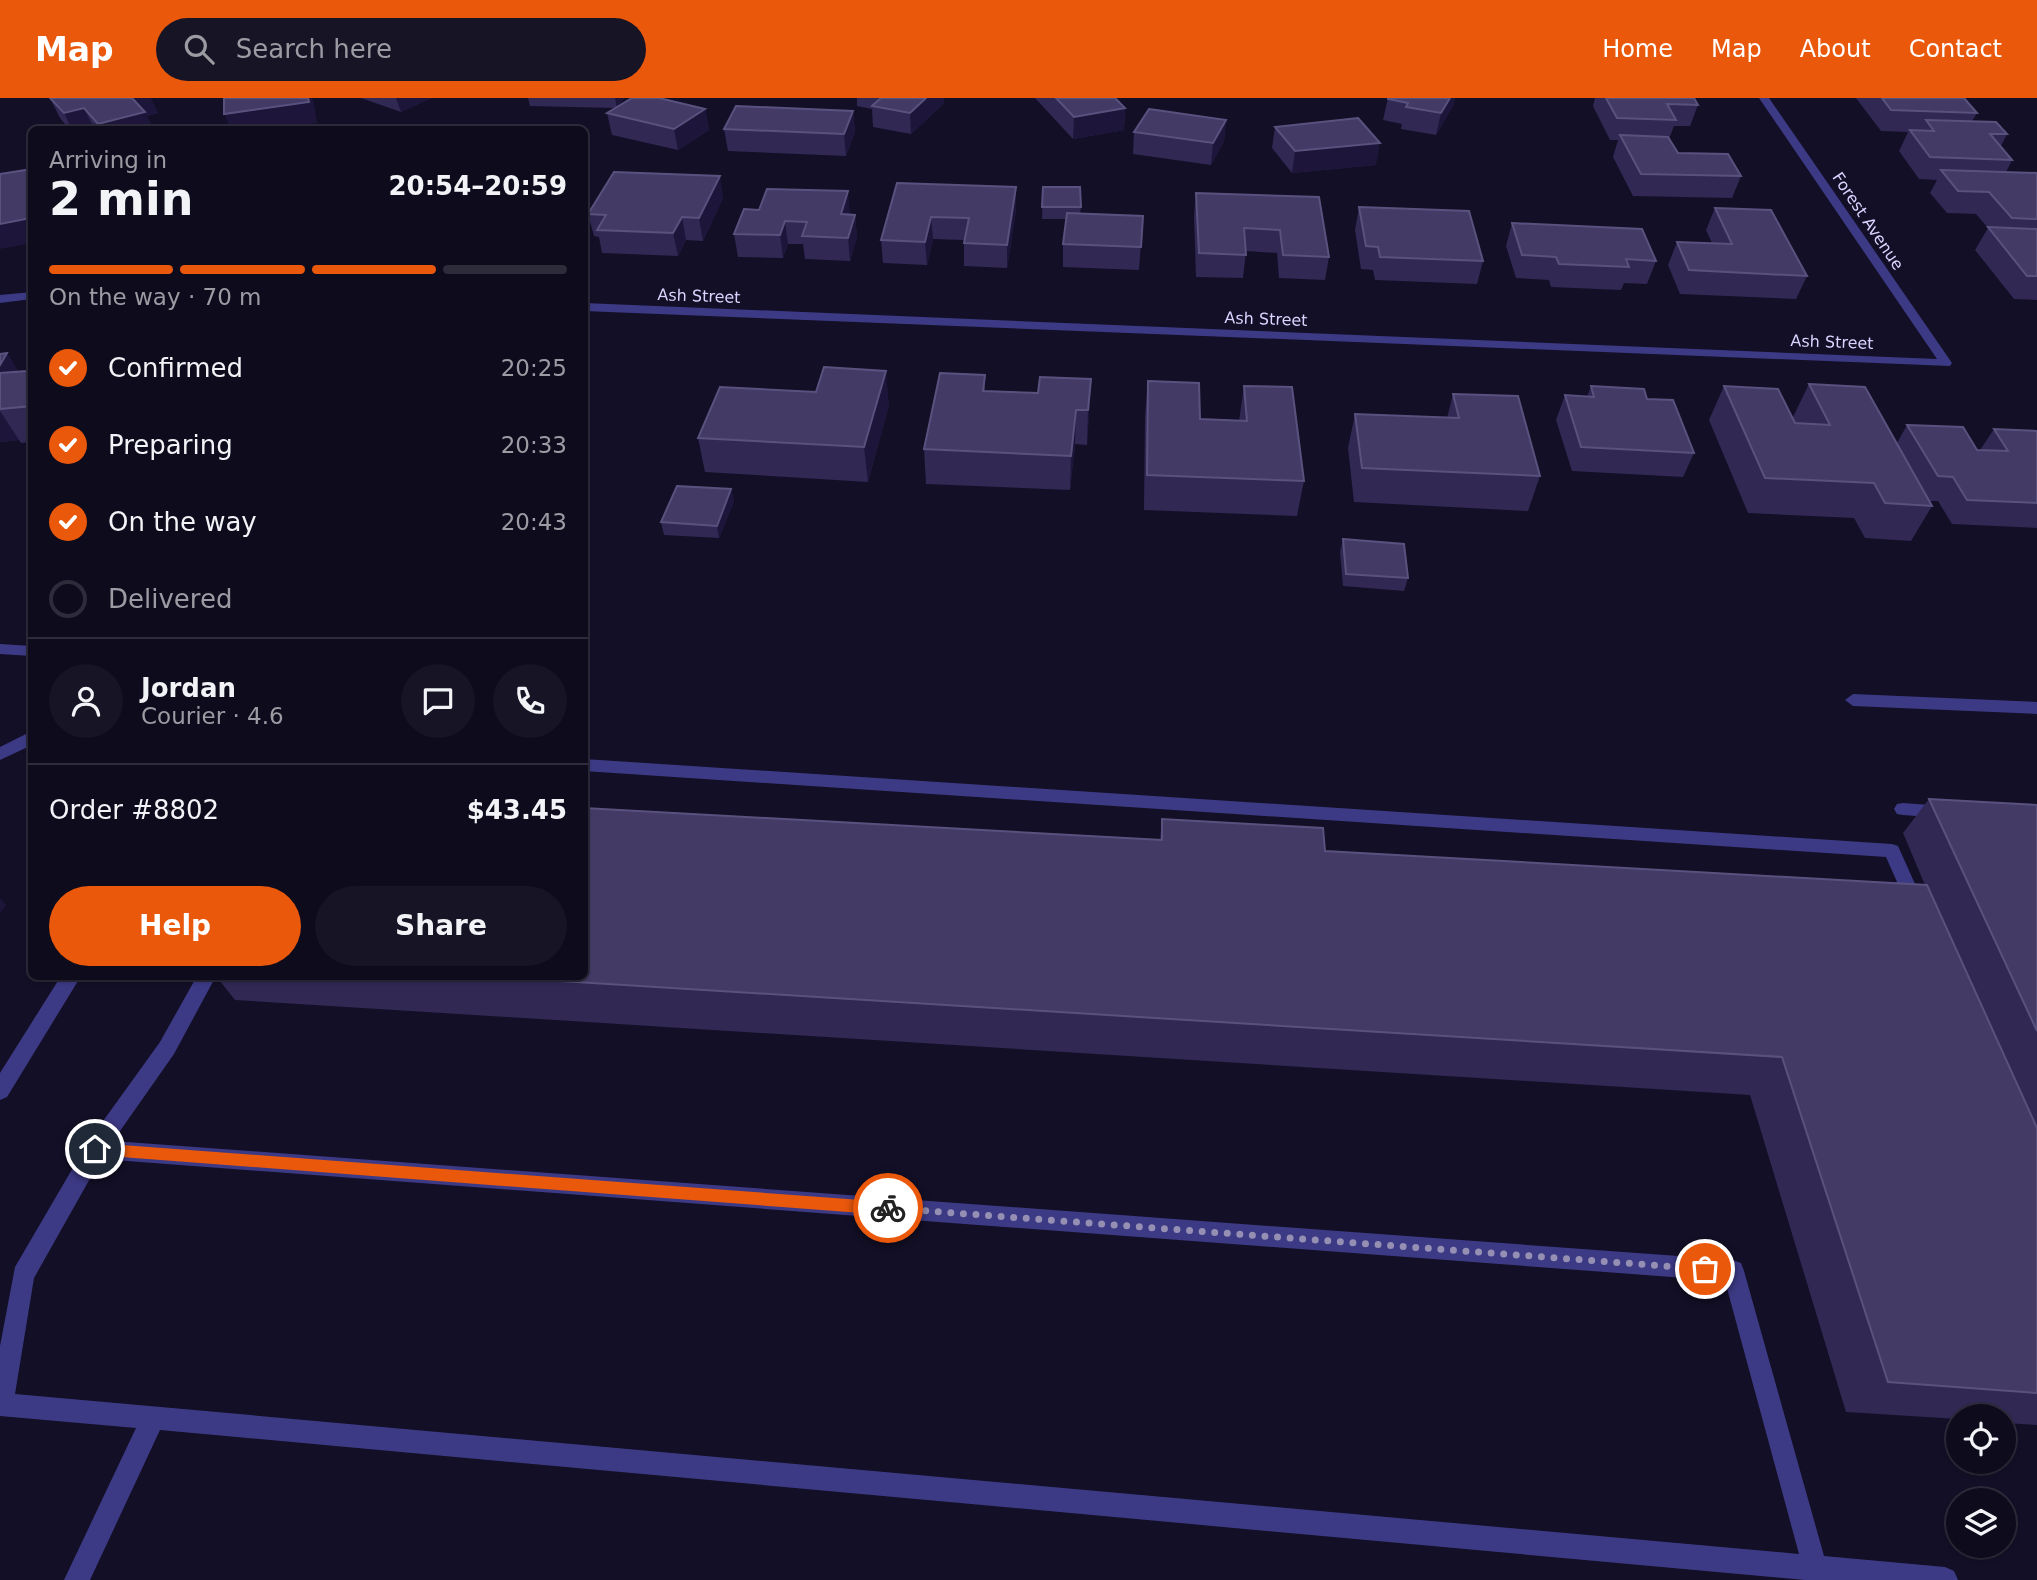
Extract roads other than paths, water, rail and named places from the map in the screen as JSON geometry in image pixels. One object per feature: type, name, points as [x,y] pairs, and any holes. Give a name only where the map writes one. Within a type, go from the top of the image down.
[{"type":"street","name":"Forest Avenue","points":[[1764,98],[1945,363]]},
{"type":"street","points":[[0,299],[28,296]]},
{"type":"street","name":"Ash Street","points":[[588,307],[1945,363]]},
{"type":"street","points":[[0,649],[28,651]]},
{"type":"street","points":[[1853,700],[2037,708]]},
{"type":"street","points":[[0,754],[28,739]]},
{"type":"street","points":[[588,765],[1892,850],[1920,915]]},
{"type":"street","points":[[1903,809],[1956,813]]},
{"type":"street","points":[[0,1091],[69,980]]},
{"type":"street","points":[[205,980],[167,1048],[95,1149],[23,1275],[1,1404],[1945,1580]]},
{"type":"street","points":[[95,1149],[1733,1271],[1815,1568]]},
{"type":"street","points":[[77,1580],[153,1419]]}]
